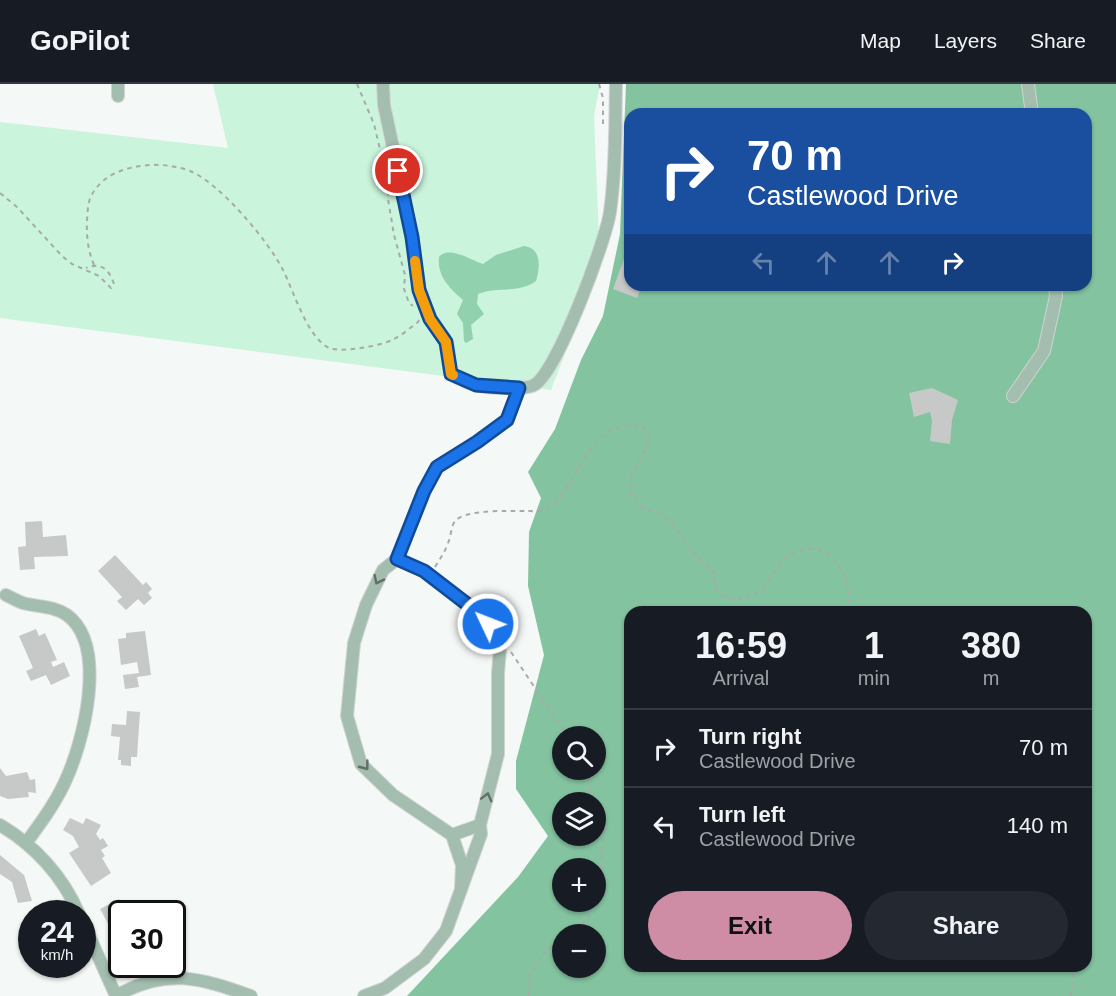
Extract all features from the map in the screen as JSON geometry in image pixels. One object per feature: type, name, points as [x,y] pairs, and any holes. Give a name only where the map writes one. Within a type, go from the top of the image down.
[{"type":"street","points":[[383,84],[384,105],[412,237],[419,290],[430,319],[446,342],[451,374],[476,385],[519,388],[533,386],[541,380],[563,342],[603,244],[610,212],[616,84]]},
{"type":"street","points":[[1028,84],[1031,108]]},
{"type":"street","points":[[1012,396],[1044,351],[1056,296],[1055,291]]},
{"type":"street","points":[[364,996],[385,988],[424,959],[446,931],[481,834],[480,825],[498,754],[498,673],[501,637],[476,611],[430,575],[397,559],[383,570],[366,605],[354,643],[347,716],[361,764],[393,795],[452,835],[462,865],[461,889]]},
{"type":"street","points":[[6,595],[23,603],[47,606],[66,615],[80,628],[90,658],[86,709],[74,761],[63,787],[27,843]]},
{"type":"street","points":[[0,825],[35,849],[58,878],[71,900]]},
{"type":"street","points":[[452,835],[480,825]]},
{"type":"street","points":[[96,951],[116,996],[130,988],[160,978],[201,980],[251,996]]},
{"type":"lane","points":[[397,559],[424,491],[437,467],[507,420],[519,388]]},
{"type":"path","points":[[357,84],[374,124],[384,165]]},
{"type":"path","points":[[599,84],[603,98],[604,133]]},
{"type":"path","points":[[94,265],[88,250],[86,232],[90,196],[112,173],[145,164],[171,166],[192,172],[224,195],[264,239],[282,268],[307,321],[319,340],[330,348],[354,350],[392,340],[418,322],[420,312],[430,319]]},
{"type":"path","points":[[388,174],[388,199],[394,235],[405,275],[404,289],[409,303],[414,308]]},
{"type":"path","points":[[0,193],[17,207],[72,264],[86,268],[99,276],[111,288],[114,284],[110,273],[103,267],[94,265],[86,268]]},
{"type":"path","points":[[430,575],[443,555],[454,522],[466,514],[543,511],[556,501],[583,458],[597,442],[613,430],[632,424],[644,427],[650,440],[631,477],[630,492],[644,509],[659,513],[671,522],[690,549],[715,574],[715,587],[721,595],[746,599],[758,592],[788,555],[801,549],[818,549],[832,558],[842,569],[849,588],[848,606]]},
{"type":"path","points":[[501,637],[560,726]]},
{"type":"path","points":[[581,924],[588,919],[591,912]]},
{"type":"path","points":[[529,996],[527,988],[532,968],[552,948]]},
{"type":"path","points":[[1071,996],[1073,972]]},
{"type":"shaded area","points":[[213,84],[600,84],[594,116],[600,263],[551,390],[0,318],[0,122],[228,148]]},
{"type":"shaded area","points":[[626,84],[1116,84],[1116,996],[407,996],[518,877],[548,836],[516,789],[516,761],[544,655],[528,586],[529,532],[541,498],[528,472],[555,429],[581,360],[603,316],[620,234],[624,134],[624,291],[1092,291],[1092,108],[625,108]]},
{"type":"shaded area","points":[[524,246],[534,250],[537,255],[539,265],[536,281],[515,289],[493,290],[478,294],[477,304],[484,314],[471,325],[473,339],[466,343],[463,323],[457,314],[463,300],[442,276],[439,257],[448,252],[460,254],[483,264],[496,255]]},
{"type":"building","points":[[624,259],[624,291],[640,291],[637,298],[613,289]]},
{"type":"building","points":[[932,388],[958,400],[952,420],[950,444],[930,441],[932,421],[930,412],[914,417],[909,393]]},
{"type":"building","points":[[42,521],[43,537],[66,535],[68,556],[34,557],[35,569],[20,570],[18,547],[26,546],[25,522]]},
{"type":"building","points":[[115,555],[143,585],[146,582],[152,589],[148,593],[152,598],[144,605],[138,599],[126,610],[117,601],[122,597],[98,571]]},
{"type":"building","points":[[36,629],[39,636],[45,633],[57,660],[51,662],[53,667],[64,662],[70,676],[51,685],[46,675],[31,681],[26,671],[33,668],[19,636]]},
{"type":"building","points":[[145,631],[151,675],[137,677],[139,687],[125,689],[123,675],[139,673],[137,662],[121,665],[118,639],[126,638],[126,633]]},
{"type":"building","points":[[127,711],[140,712],[137,757],[131,757],[131,766],[121,765],[121,760],[118,760],[120,737],[111,736],[112,724],[126,725]]},
{"type":"building","points":[[0,768],[6,776],[27,772],[30,780],[35,779],[36,793],[28,792],[29,797],[8,799],[0,796]]},
{"type":"building","points":[[70,818],[83,824],[86,818],[101,825],[96,834],[100,840],[103,838],[108,846],[101,850],[105,856],[102,858],[111,873],[91,886],[69,853],[79,847],[73,836],[63,830]]},
{"type":"building","points":[[0,855],[24,875],[32,900],[18,900],[18,903],[12,882],[0,874]]},
{"type":"building","points":[[108,905],[108,924],[100,909]]},
{"type":"slow traffic","points":[[415,261],[419,290],[430,319],[446,342],[453,375]]},
{"type":"route","points":[[398,171],[412,237],[419,290],[430,319],[446,342],[451,374],[476,385],[519,388],[507,420],[437,467],[424,491],[397,559],[424,571],[476,611],[488,624]]}]
